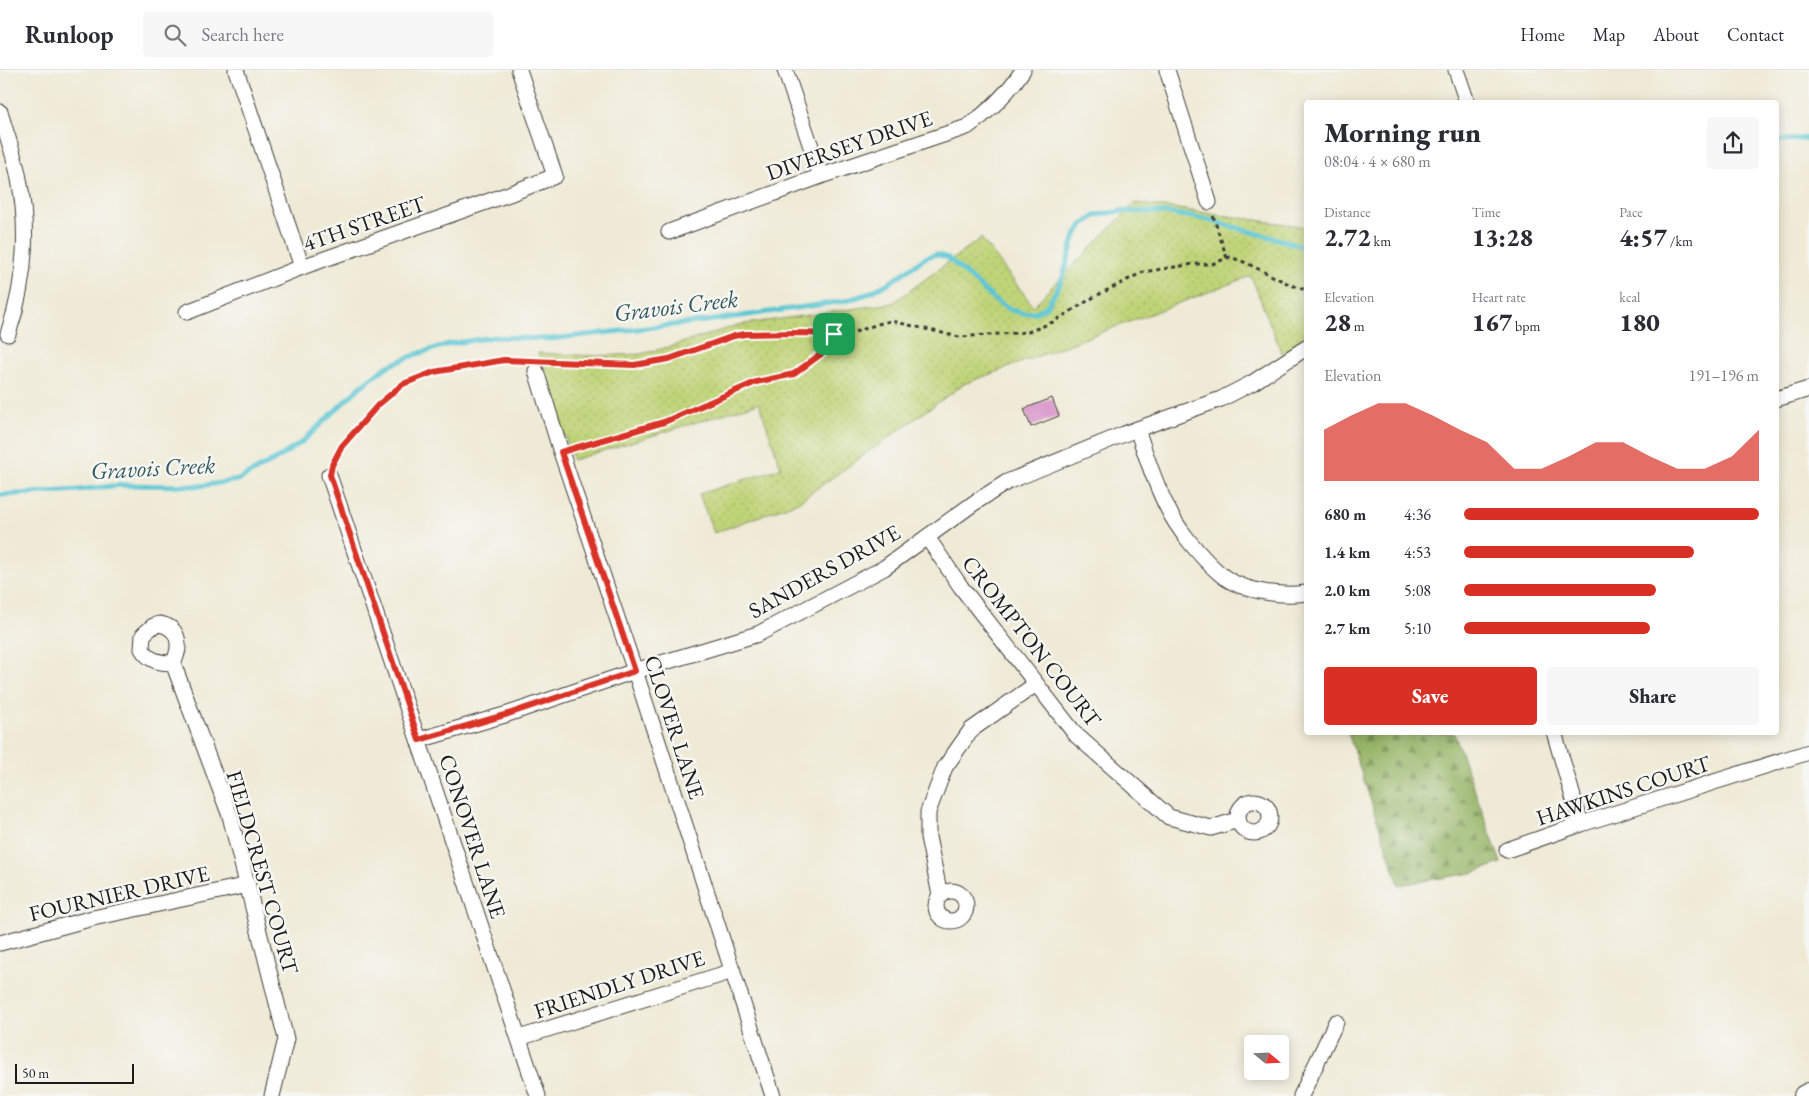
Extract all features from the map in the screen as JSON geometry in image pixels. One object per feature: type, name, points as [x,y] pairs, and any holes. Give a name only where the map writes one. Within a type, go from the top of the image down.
[{"type":"street","points":[[236,70],[302,267]]},
{"type":"street","name":"4TH STREET","points":[[187,312],[302,267],[555,176],[519,70]]},
{"type":"street","points":[[785,70],[821,176]]},
{"type":"street","name":"DIVERSEY DRIVE","points":[[669,232],[821,176],[968,127],[1001,99],[1024,70]]},
{"type":"street","points":[[1167,70],[1211,208]]},
{"type":"street","points":[[1456,70],[1466,100]]},
{"type":"street","points":[[0,112],[19,177],[24,212],[24,262],[17,308],[8,334]]},
{"type":"street","name":"SANDERS DRIVE","points":[[419,740],[508,714],[635,671],[758,634],[884,568],[1007,482],[1137,429],[1221,399],[1252,383],[1304,349]]},
{"type":"street","name":"CLOVER LANE","points":[[535,365],[561,452],[635,671],[773,1096]]},
{"type":"street","points":[[1779,398],[1809,388]]},
{"type":"street","points":[[1137,429],[1156,484],[1167,509],[1194,547],[1219,574],[1248,588],[1263,592],[1304,593]]},
{"type":"street","name":"CONOVER LANE","points":[[330,475],[538,1096]]},
{"type":"street","name":"CROMPTON COURT","points":[[927,537],[961,587],[1076,735],[1169,817],[1211,828],[1238,820]]},
{"type":"street","name":"FIELDCREST COURT","points":[[173,663],[230,816],[286,1039],[272,1096]]},
{"type":"street","points":[[940,895],[928,837],[928,812],[945,766],[971,730],[1036,684]]},
{"type":"street","points":[[1555,735],[1581,824]]},
{"type":"street","name":"HAWKINS COURT","points":[[1507,850],[1581,824],[1809,752]]},
{"type":"street","name":"FOURNIER DRIVE","points":[[0,942],[93,918],[248,885]]},
{"type":"street","name":"FRIENDLY DRIVE","points":[[519,1038],[733,971]]},
{"type":"street","points":[[1301,1096],[1336,1022]]},
{"type":"street","points":[[1805,1096],[1809,1094]]},
{"type":"path","points":[[1211,208],[1227,258]]},
{"type":"path","points":[[330,475],[332,465],[342,446],[378,405],[403,384],[434,372],[504,360],[535,365],[634,365],[669,359],[734,336],[745,334],[852,333],[892,321],[959,337],[1028,332],[1053,322],[1094,296],[1142,272],[1194,264],[1212,264],[1227,258],[1234,258],[1285,283],[1304,289]]},
{"type":"path","points":[[561,452],[664,422],[756,382],[794,374],[821,354],[834,334]]},
{"type":"green space","points":[[1135,203],[1304,227],[1304,337],[1282,354],[1251,276],[964,384],[798,502],[714,533],[699,494],[781,468],[759,403],[573,460],[538,353],[597,356],[641,354],[738,325],[893,303],[981,238],[1033,306]]},
{"type":"green space","points":[[1349,735],[1455,735],[1501,863],[1472,873],[1399,885]]},
{"type":"building","points":[[1052,398],[1059,416],[1031,427],[1024,409]]},
{"type":"waterway","name":"Gravois Creek","points":[[1779,141],[1809,138]]},
{"type":"waterway","name":"Gravois Creek","points":[[0,495],[121,485],[200,486],[238,480],[275,460],[302,442],[360,387],[388,366],[417,354],[449,344],[493,337],[551,339],[707,321],[845,301],[867,294],[889,283],[925,258],[936,254],[948,258],[996,301],[1011,310],[1023,313],[1036,312],[1046,307],[1055,293],[1063,277],[1074,238],[1082,225],[1097,215],[1121,211],[1169,213],[1205,219],[1304,246]]},
{"type":"route","points":[[745,334],[834,334],[821,354],[794,374],[756,382],[664,422],[561,452],[635,671],[508,714],[419,740],[330,475],[332,465],[342,446],[378,405],[392,392],[410,380],[434,372],[504,360],[634,365],[684,355],[734,336],[745,334]]}]
